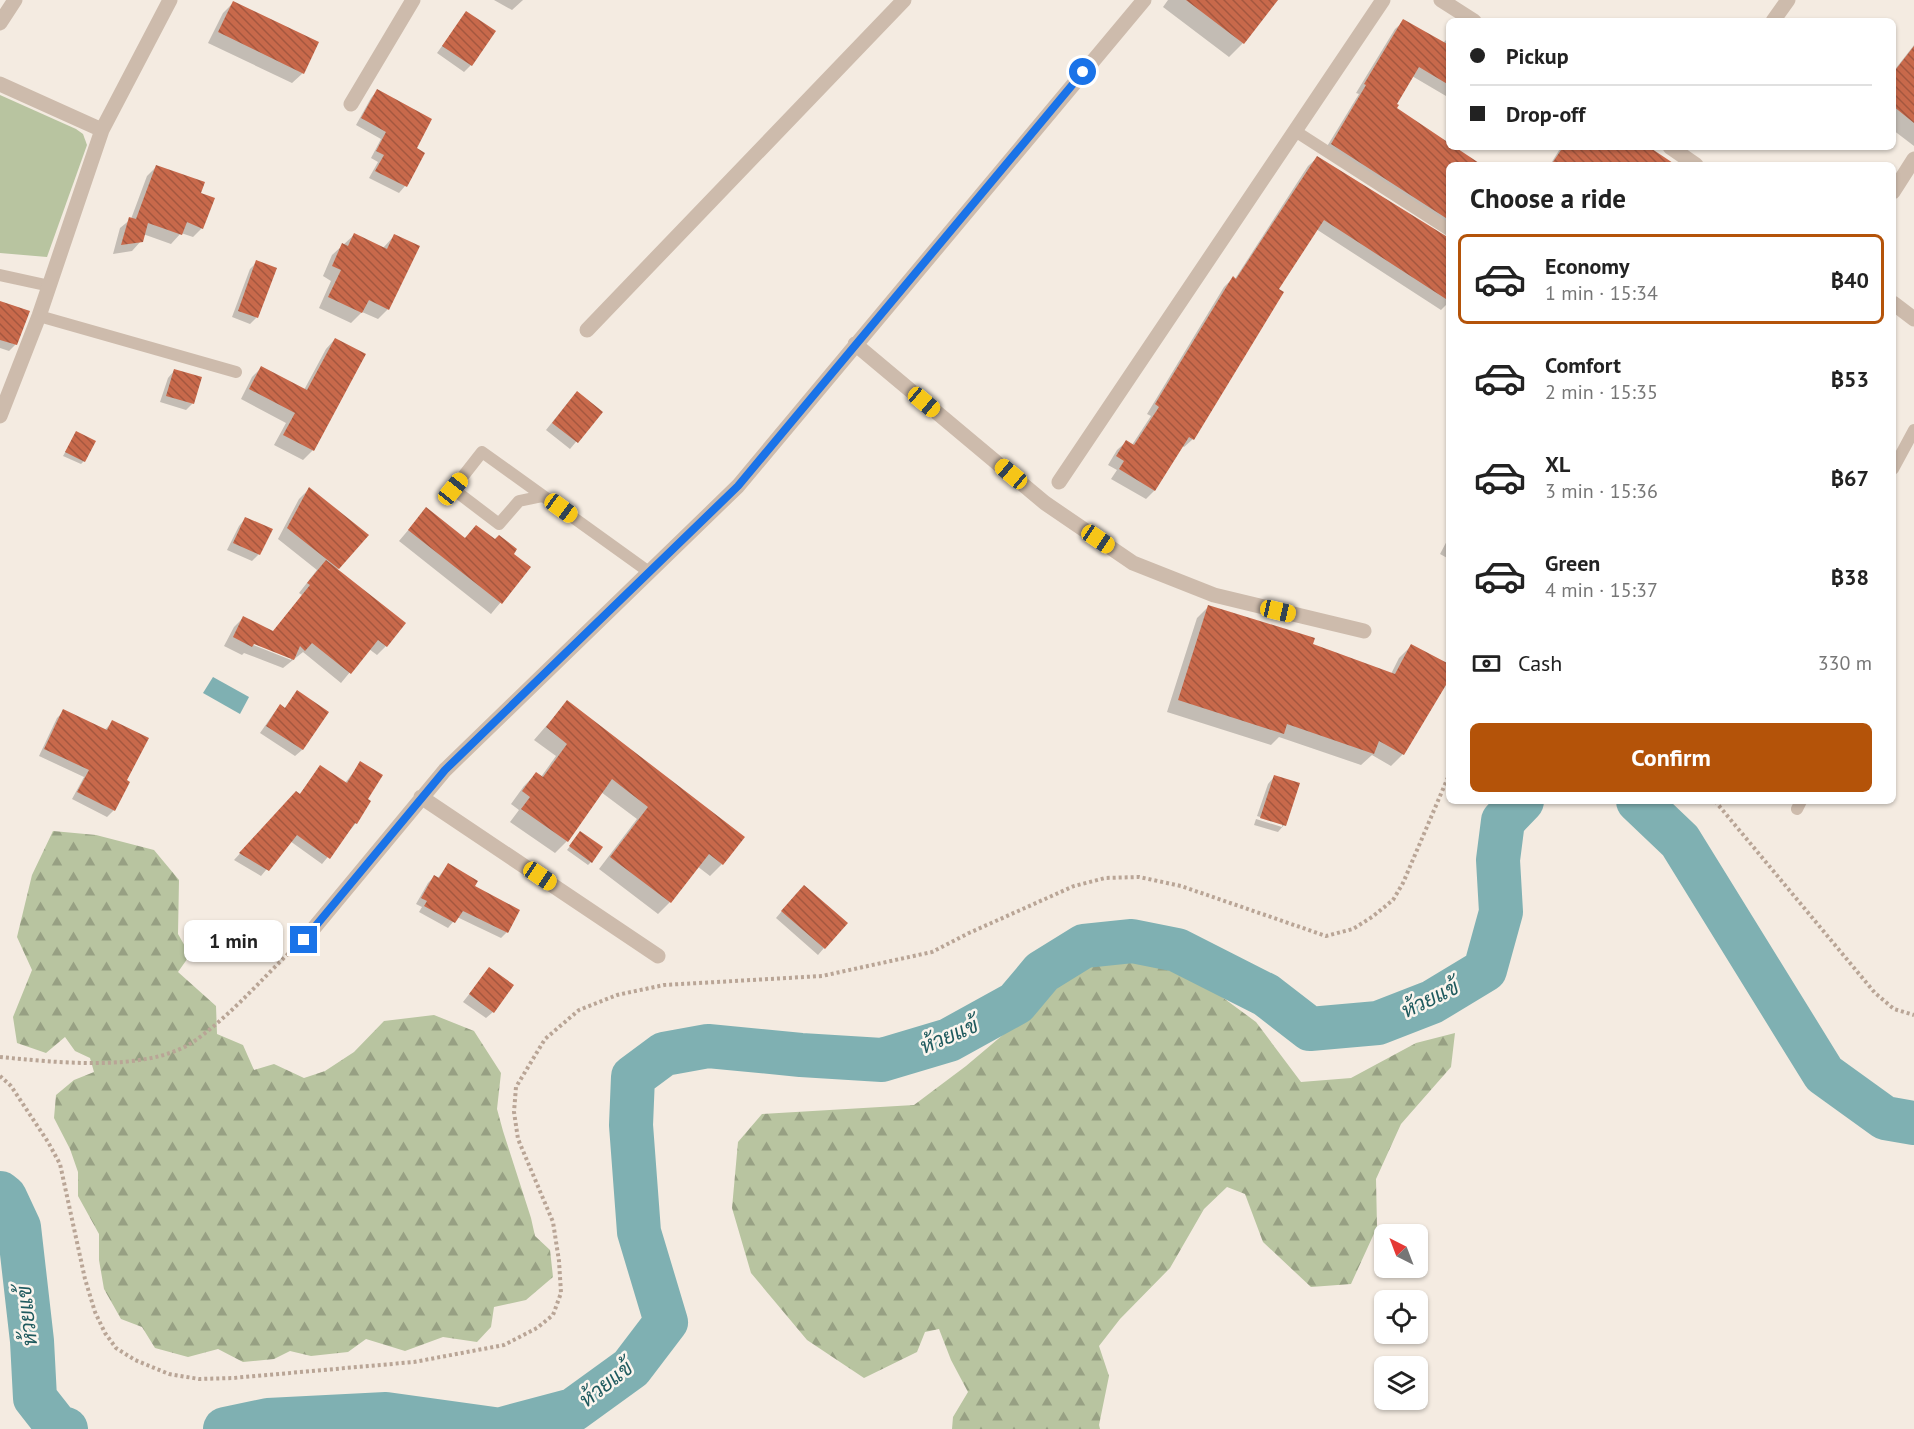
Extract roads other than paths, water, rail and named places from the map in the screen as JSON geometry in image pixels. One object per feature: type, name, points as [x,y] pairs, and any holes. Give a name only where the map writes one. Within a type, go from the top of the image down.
[{"type":"street","points":[[0,22],[15,0]]},
{"type":"street","points":[[0,416],[50,286],[102,130],[170,0]]},
{"type":"street","points":[[351,104],[413,0]]},
{"type":"street","points":[[587,330],[904,0]]},
{"type":"street","points":[[304,940],[445,770],[738,486],[1144,0]]},
{"type":"street","points":[[1059,482],[1383,0]]},
{"type":"street","points":[[1441,0],[1465,6]]},
{"type":"street","points":[[1775,18],[1788,0]]},
{"type":"street","points":[[0,84],[102,130]]},
{"type":"street","points":[[1677,150],[1692,162]]},
{"type":"street","points":[[1896,187],[1914,159]]},
{"type":"street","points":[[1896,305],[1914,319]]},
{"type":"street","points":[[855,344],[1045,503],[1133,563],[1214,595],[1364,631]]},
{"type":"street","points":[[421,797],[658,956]]},
{"type":"lane","points":[[1295,131],[1446,228]]},
{"type":"lane","points":[[0,276],[50,286]]},
{"type":"lane","points":[[39,316],[236,372]]},
{"type":"lane","points":[[1896,463],[1914,430]]},
{"type":"lane","points":[[543,496],[519,501],[500,524],[453,489],[482,452],[650,572]]},
{"type":"water","points":[[213,677],[249,697],[240,714],[203,693]]},
{"type":"waterway","name":"ห้วยแข้","points":[[502,1429],[573,1410],[631,1368],[666,1322],[639,1232],[631,1125],[633,1077],[664,1054],[708,1046],[882,1060],[949,1040],[1016,1003],[1042,972],[1084,946],[1132,941],[1177,950],[1266,995],[1310,1029],[1378,1023],[1432,1002],[1485,970],[1501,912],[1498,860],[1503,821],[1519,804]]},
{"type":"waterway","name":"ห้วยแข้","points":[[1641,804],[1680,841],[1824,1074],[1885,1118],[1914,1123]]},
{"type":"waterway","name":"ห้วยแข้","points":[[0,1193],[5,1197],[19,1227],[32,1341],[35,1398],[57,1426],[66,1429]]},
{"type":"waterway","name":"ห้วยแข้","points":[[225,1429],[268,1420],[386,1414],[494,1429]]}]
